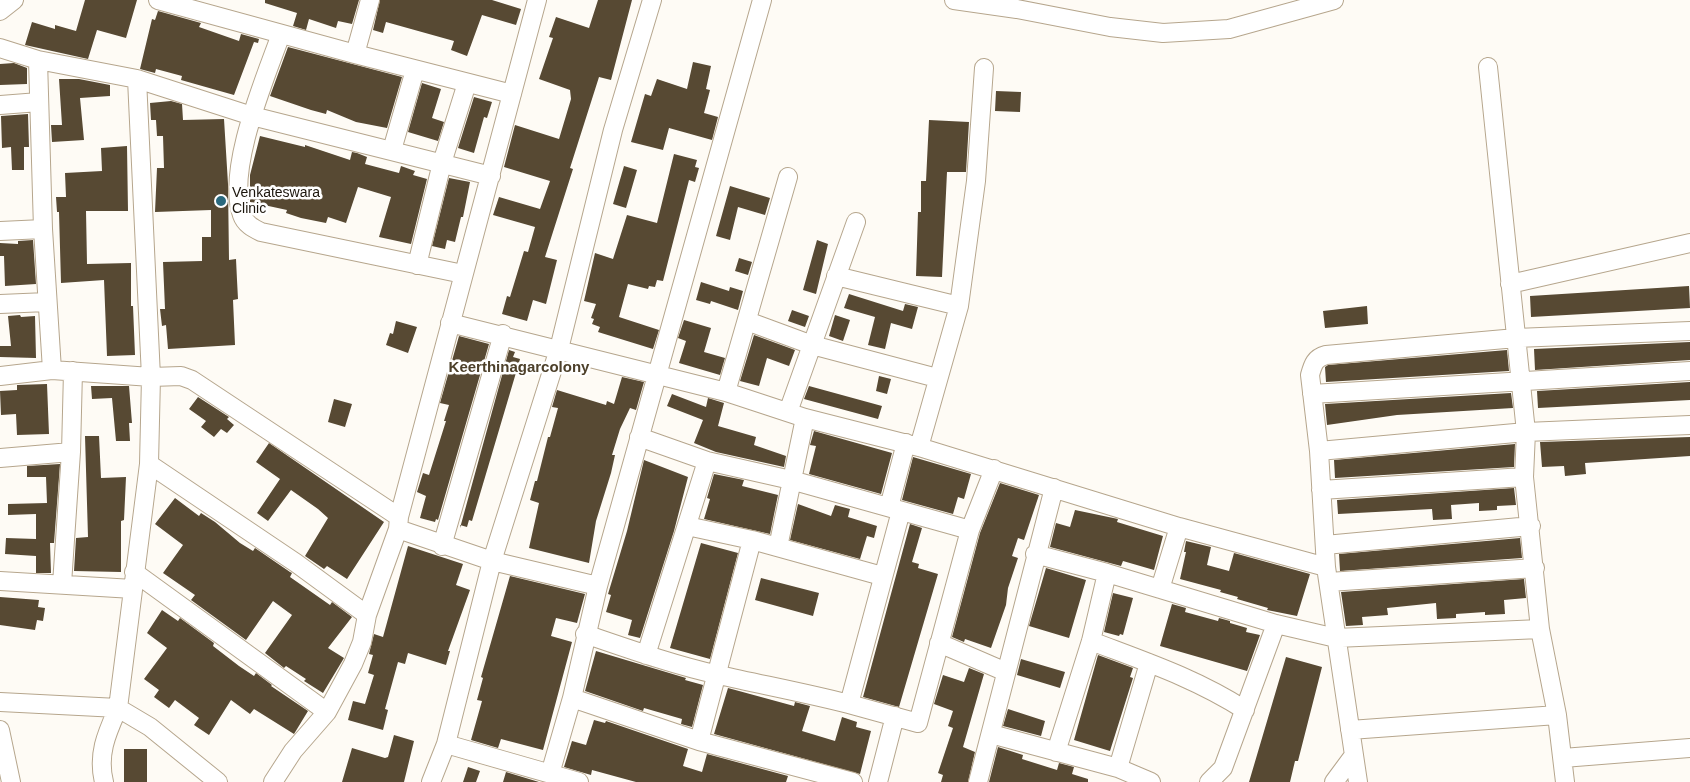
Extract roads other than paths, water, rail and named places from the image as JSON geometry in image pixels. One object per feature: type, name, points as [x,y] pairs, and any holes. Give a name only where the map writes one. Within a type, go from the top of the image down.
[{"type":"street","points":[[0,11],[14,0]]},
{"type":"street","points":[[158,0],[415,70],[512,94]]},
{"type":"street","points":[[355,54],[370,0]]},
{"type":"street","points":[[273,782],[293,751],[327,712],[353,664],[362,642],[366,615],[398,523],[537,0]]},
{"type":"street","points":[[431,782],[446,744],[492,561],[559,349],[613,130],[652,0]]},
{"type":"street","points":[[550,774],[572,698],[585,634],[598,586],[762,0]]},
{"type":"street","points":[[954,0],[1017,9],[1110,27],[1164,33],[1229,29],[1334,0]]},
{"type":"street","points":[[281,34],[252,116],[243,150],[238,193],[242,216],[249,225],[261,232],[463,274]]},
{"type":"street","points":[[0,48],[38,60],[137,79],[252,116],[491,176]]},
{"type":"street","points":[[38,60],[43,229],[52,370]]},
{"type":"street","points":[[1488,67],[1519,381],[1526,432],[1524,477],[1531,526],[1540,629],[1557,714],[1566,782]]},
{"type":"street","points":[[849,704],[882,576],[895,509],[913,445],[937,378],[959,306],[976,181],[984,68]]},
{"type":"street","points":[[392,150],[415,70]]},
{"type":"street","points":[[104,782],[101,756],[104,740],[118,708],[149,464],[151,377],[137,79]]},
{"type":"street","points":[[417,265],[442,163],[467,83]]},
{"type":"street","points":[[0,105],[39,102]]},
{"type":"street","points":[[726,392],[788,177]]},
{"type":"street","points":[[778,548],[792,480],[796,415],[812,345],[856,222]]},
{"type":"street","points":[[0,231],[43,229]]},
{"type":"street","points":[[1510,284],[1690,242]]},
{"type":"street","points":[[836,276],[959,306]]},
{"type":"street","points":[[0,304],[47,302]]},
{"type":"street","points":[[747,321],[812,345],[937,378]]},
{"type":"street","points":[[450,323],[503,334],[726,392],[796,415],[913,445],[1328,575],[1535,568]]},
{"type":"street","points":[[1358,782],[1328,575],[1319,451],[1310,375],[1313,364],[1319,357],[1326,355],[1516,338],[1690,331]]},
{"type":"street","points":[[442,546],[503,334]]},
{"type":"street","points":[[0,376],[52,370],[151,377],[181,376],[192,380],[398,523],[442,546],[492,561],[598,586]]},
{"type":"street","points":[[62,584],[71,452],[73,371]]},
{"type":"street","points":[[1312,394],[1690,371]]},
{"type":"street","points":[[1319,451],[1526,432],[1690,425]]},
{"type":"street","points":[[640,437],[707,461],[792,480],[970,530]]},
{"type":"street","points":[[0,458],[71,452]]},
{"type":"street","points":[[646,655],[707,461]]},
{"type":"street","points":[[149,464],[296,562],[366,615]]},
{"type":"street","points":[[585,634],[646,655],[718,675],[782,687],[918,723],[970,530],[994,469]]},
{"type":"street","points":[[1321,490],[1524,477]]},
{"type":"street","points":[[978,782],[1035,554],[1054,488]]},
{"type":"street","points":[[687,526],[752,540],[882,576]]},
{"type":"street","points":[[1325,545],[1531,526]]},
{"type":"street","points":[[1160,589],[1179,527]]},
{"type":"street","points":[[699,741],[718,675],[752,540]]},
{"type":"street","points":[[1035,554],[1107,573],[1276,624],[1336,638],[1540,629]]},
{"type":"street","points":[[1056,752],[1090,641],[1107,573]]},
{"type":"street","points":[[0,581],[62,584],[133,581],[327,712]]},
{"type":"street","points":[[1209,782],[1223,768],[1276,624]]},
{"type":"street","points":[[1090,641],[1188,677],[1215,690],[1245,710]]},
{"type":"street","points":[[939,643],[1006,672]]},
{"type":"street","points":[[1118,768],[1149,663]]},
{"type":"street","points":[[572,698],[699,741],[830,779],[853,782]]},
{"type":"street","points":[[0,702],[118,708],[150,727],[218,782]]},
{"type":"street","points":[[1350,730],[1557,714]]},
{"type":"street","points":[[878,782],[895,716]]},
{"type":"street","points":[[0,730],[10,782]]},
{"type":"street","points":[[991,734],[1118,768],[1151,782]]},
{"type":"street","points":[[446,744],[579,782]]},
{"type":"street","points":[[1563,758],[1690,748]]},
{"type":"street","points":[[1334,782],[1354,755]]},
{"type":"place","name":"Venkateswara Clinic","points":[[221,201]]},
{"type":"district","name":"Keerthinagarcolony","points":[[519,368]]}]
